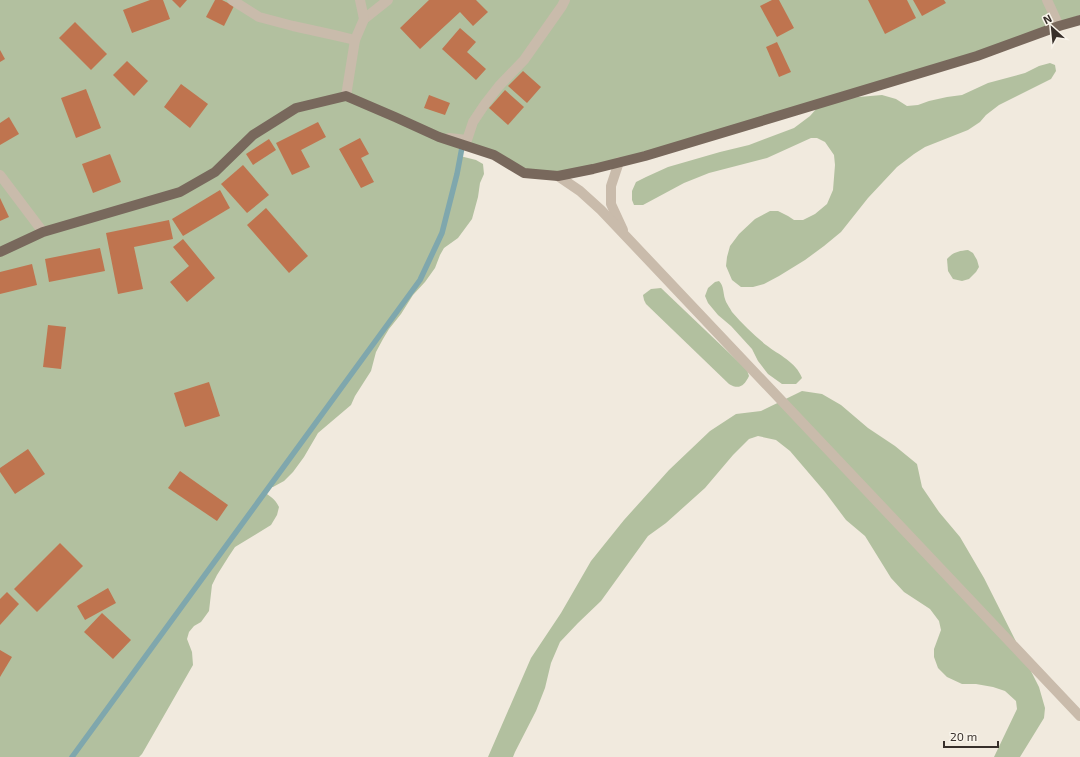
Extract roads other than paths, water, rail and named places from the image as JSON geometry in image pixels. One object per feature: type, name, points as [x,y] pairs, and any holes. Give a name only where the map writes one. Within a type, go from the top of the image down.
[{"type":"main road","points":[[0,252],[43,232],[180,192],[215,172],[253,135],[296,108],[346,96],[439,137],[494,156],[524,173],[558,176],[645,156],[977,56],[1059,26],[1080,20]]},
{"type":"street","points":[[232,0],[259,17],[355,40]]},
{"type":"street","points":[[360,0],[364,19]]},
{"type":"street","points":[[346,96],[355,40],[364,19],[388,0]]},
{"type":"street","points":[[439,137],[467,140],[473,122],[485,104],[499,86],[524,60],[565,0]]},
{"type":"street","points":[[1047,0],[1059,26]]},
{"type":"street","points":[[619,162],[611,186],[611,204],[626,237]]},
{"type":"street","points":[[0,175],[43,232]]},
{"type":"street","points":[[558,176],[580,191],[601,210],[1080,716]]},
{"type":"waterway","points":[[72,757],[420,280],[442,233],[457,174],[463,142]]}]
